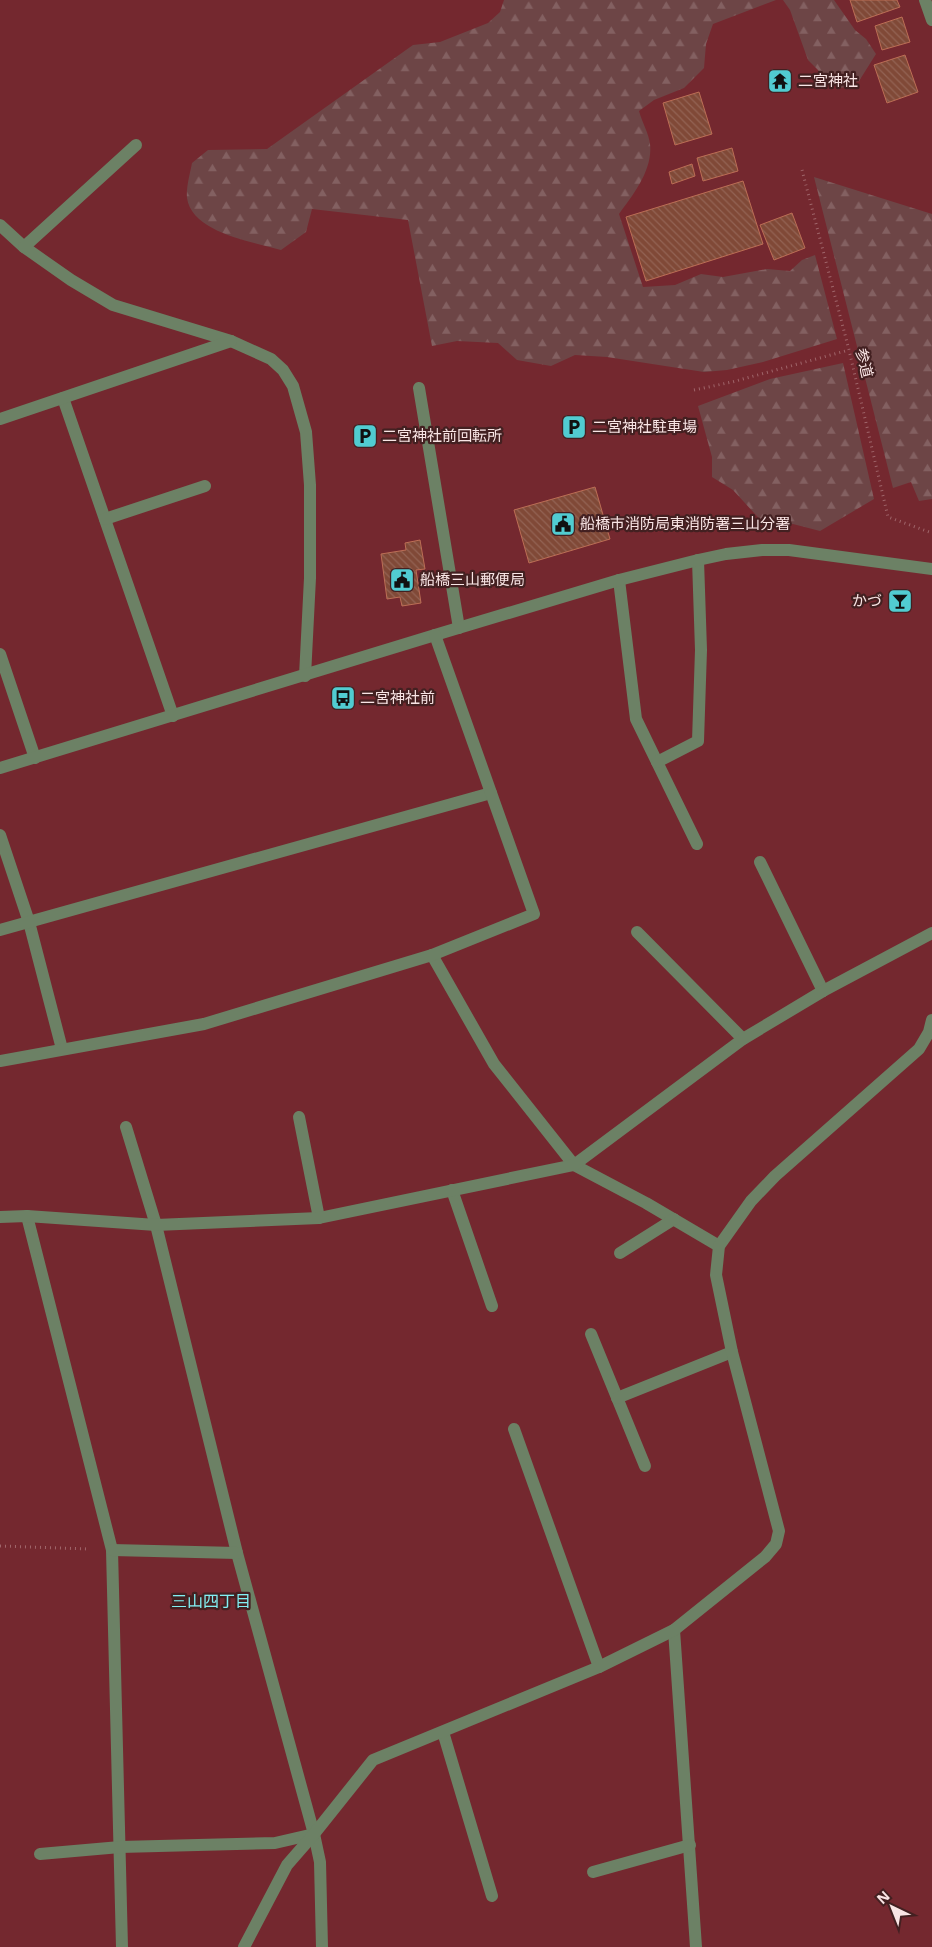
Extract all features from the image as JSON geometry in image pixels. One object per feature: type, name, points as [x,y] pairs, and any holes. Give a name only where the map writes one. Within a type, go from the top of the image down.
[{"type":"street","points":[[925,0],[932,20]]},
{"type":"street","points":[[24,247],[136,145]]},
{"type":"street","points":[[0,225],[24,247],[71,280],[113,305],[232,341],[271,359],[283,370],[293,386],[306,432],[310,486],[310,578],[305,676]]},
{"type":"street","points":[[0,419],[232,341]]},
{"type":"street","points":[[419,388],[459,628]]},
{"type":"street","points":[[63,398],[173,716]]},
{"type":"street","points":[[105,519],[205,486]]},
{"type":"street","points":[[0,768],[619,580],[726,554],[762,550],[789,550],[932,570]]},
{"type":"street","points":[[657,762],[698,741],[701,650],[698,560]]},
{"type":"street","points":[[619,580],[636,720],[697,844]]},
{"type":"street","points":[[0,1061],[62,1048],[204,1024],[432,955],[534,914],[435,635]]},
{"type":"street","points":[[0,654],[35,758]]},
{"type":"street","points":[[0,930],[491,793]]},
{"type":"street","points":[[0,836],[29,922],[62,1048]]},
{"type":"street","points":[[760,862],[823,991]]},
{"type":"street","points":[[637,932],[743,1039]]},
{"type":"street","points":[[0,1217],[27,1216],[156,1225],[319,1218],[574,1165],[743,1039],[823,991],[932,932]]},
{"type":"street","points":[[432,955],[494,1064],[574,1165],[719,1246]]},
{"type":"street","points":[[244,1947],[286,1865],[314,1834],[373,1760],[599,1667],[674,1630],[765,1557],[776,1544],[779,1530],[732,1352],[716,1275],[719,1246],[751,1201],[775,1176],[919,1049],[932,1020]]},
{"type":"street","points":[[299,1117],[319,1218]]},
{"type":"street","points":[[126,1126],[156,1225],[237,1554],[314,1834],[320,1862],[322,1947]]},
{"type":"street","points":[[452,1190],[492,1306]]},
{"type":"street","points":[[27,1216],[112,1550],[122,1947]]},
{"type":"street","points":[[620,1254],[674,1220]]},
{"type":"street","points":[[591,1334],[646,1466]]},
{"type":"street","points":[[617,1398],[732,1352]]},
{"type":"street","points":[[514,1429],[599,1667]]},
{"type":"street","points":[[112,1550],[237,1554]]},
{"type":"street","points":[[674,1630],[696,1947]]},
{"type":"street","points":[[443,1732],[492,1896]]},
{"type":"street","points":[[40,1854],[120,1847],[275,1843],[314,1834]]},
{"type":"street","points":[[593,1872],[690,1844]]},
{"type":"path","name":"参道","points":[[802,170],[849,350],[888,517],[932,533]]},
{"type":"path","points":[[694,390],[732,382],[849,350]]},
{"type":"path","points":[[0,1546],[112,1550]]},
{"type":"green space","points":[[504,0],[776,0],[713,24],[706,44],[704,68],[684,88],[654,100],[639,111],[649,140],[650,154],[641,182],[619,214],[643,287],[675,285],[701,274],[723,277],[767,269],[790,271],[802,260],[815,255],[837,339],[763,362],[727,370],[704,372],[607,357],[575,355],[551,366],[517,360],[498,343],[457,341],[432,346],[408,220],[312,209],[306,232],[281,250],[241,239],[212,228],[200,220],[191,210],[187,194],[192,163],[208,150],[267,149],[413,45],[440,42],[488,23],[500,12]]},
{"type":"green space","points":[[783,0],[834,0],[855,30],[866,39],[876,54],[859,81],[842,88],[830,82],[808,60],[790,10]]},
{"type":"green space","points":[[814,177],[932,214],[932,499],[919,501],[911,482],[893,488]]},
{"type":"green space","points":[[843,363],[874,499],[820,531],[793,524],[766,526],[733,490],[712,477],[712,457],[698,406],[770,379]]},
{"type":"building","points":[[850,0],[897,0],[900,7],[857,22]]},
{"type":"building","points":[[902,17],[910,42],[882,50],[875,26]]},
{"type":"building","points":[[905,55],[918,92],[887,103],[874,65]]},
{"type":"building","points":[[699,92],[712,134],[675,145],[663,103]]},
{"type":"building","points":[[732,148],[738,171],[703,181],[697,158]]},
{"type":"building","points":[[692,164],[695,176],[672,184],[669,172]]},
{"type":"building","points":[[743,181],[763,244],[646,281],[626,217]]},
{"type":"building","points":[[792,213],[805,248],[774,260],[760,225]]},
{"type":"building","points":[[595,487],[610,539],[529,563],[514,510]]},
{"type":"building","points":[[420,540],[425,569],[416,570],[421,603],[402,606],[400,597],[387,599],[381,554],[406,550],[405,543]]},
{"type":"place","name":"二宮神社","points":[[780,81]]},
{"type":"place","name":"二宮神社駐車場","points":[[574,427]]},
{"type":"place","name":"二宮神社前回転所","points":[[365,436]]},
{"type":"place","name":"船橋市消防局東消防署三山分署","points":[[563,524]]},
{"type":"place","name":"船橋三山郵便局","points":[[402,580]]},
{"type":"place","name":"かづ","points":[[900,601]]},
{"type":"place","name":"二宮神社前","points":[[343,698]]},
{"type":"district","name":"三山四丁目","points":[[211,1601]]}]
